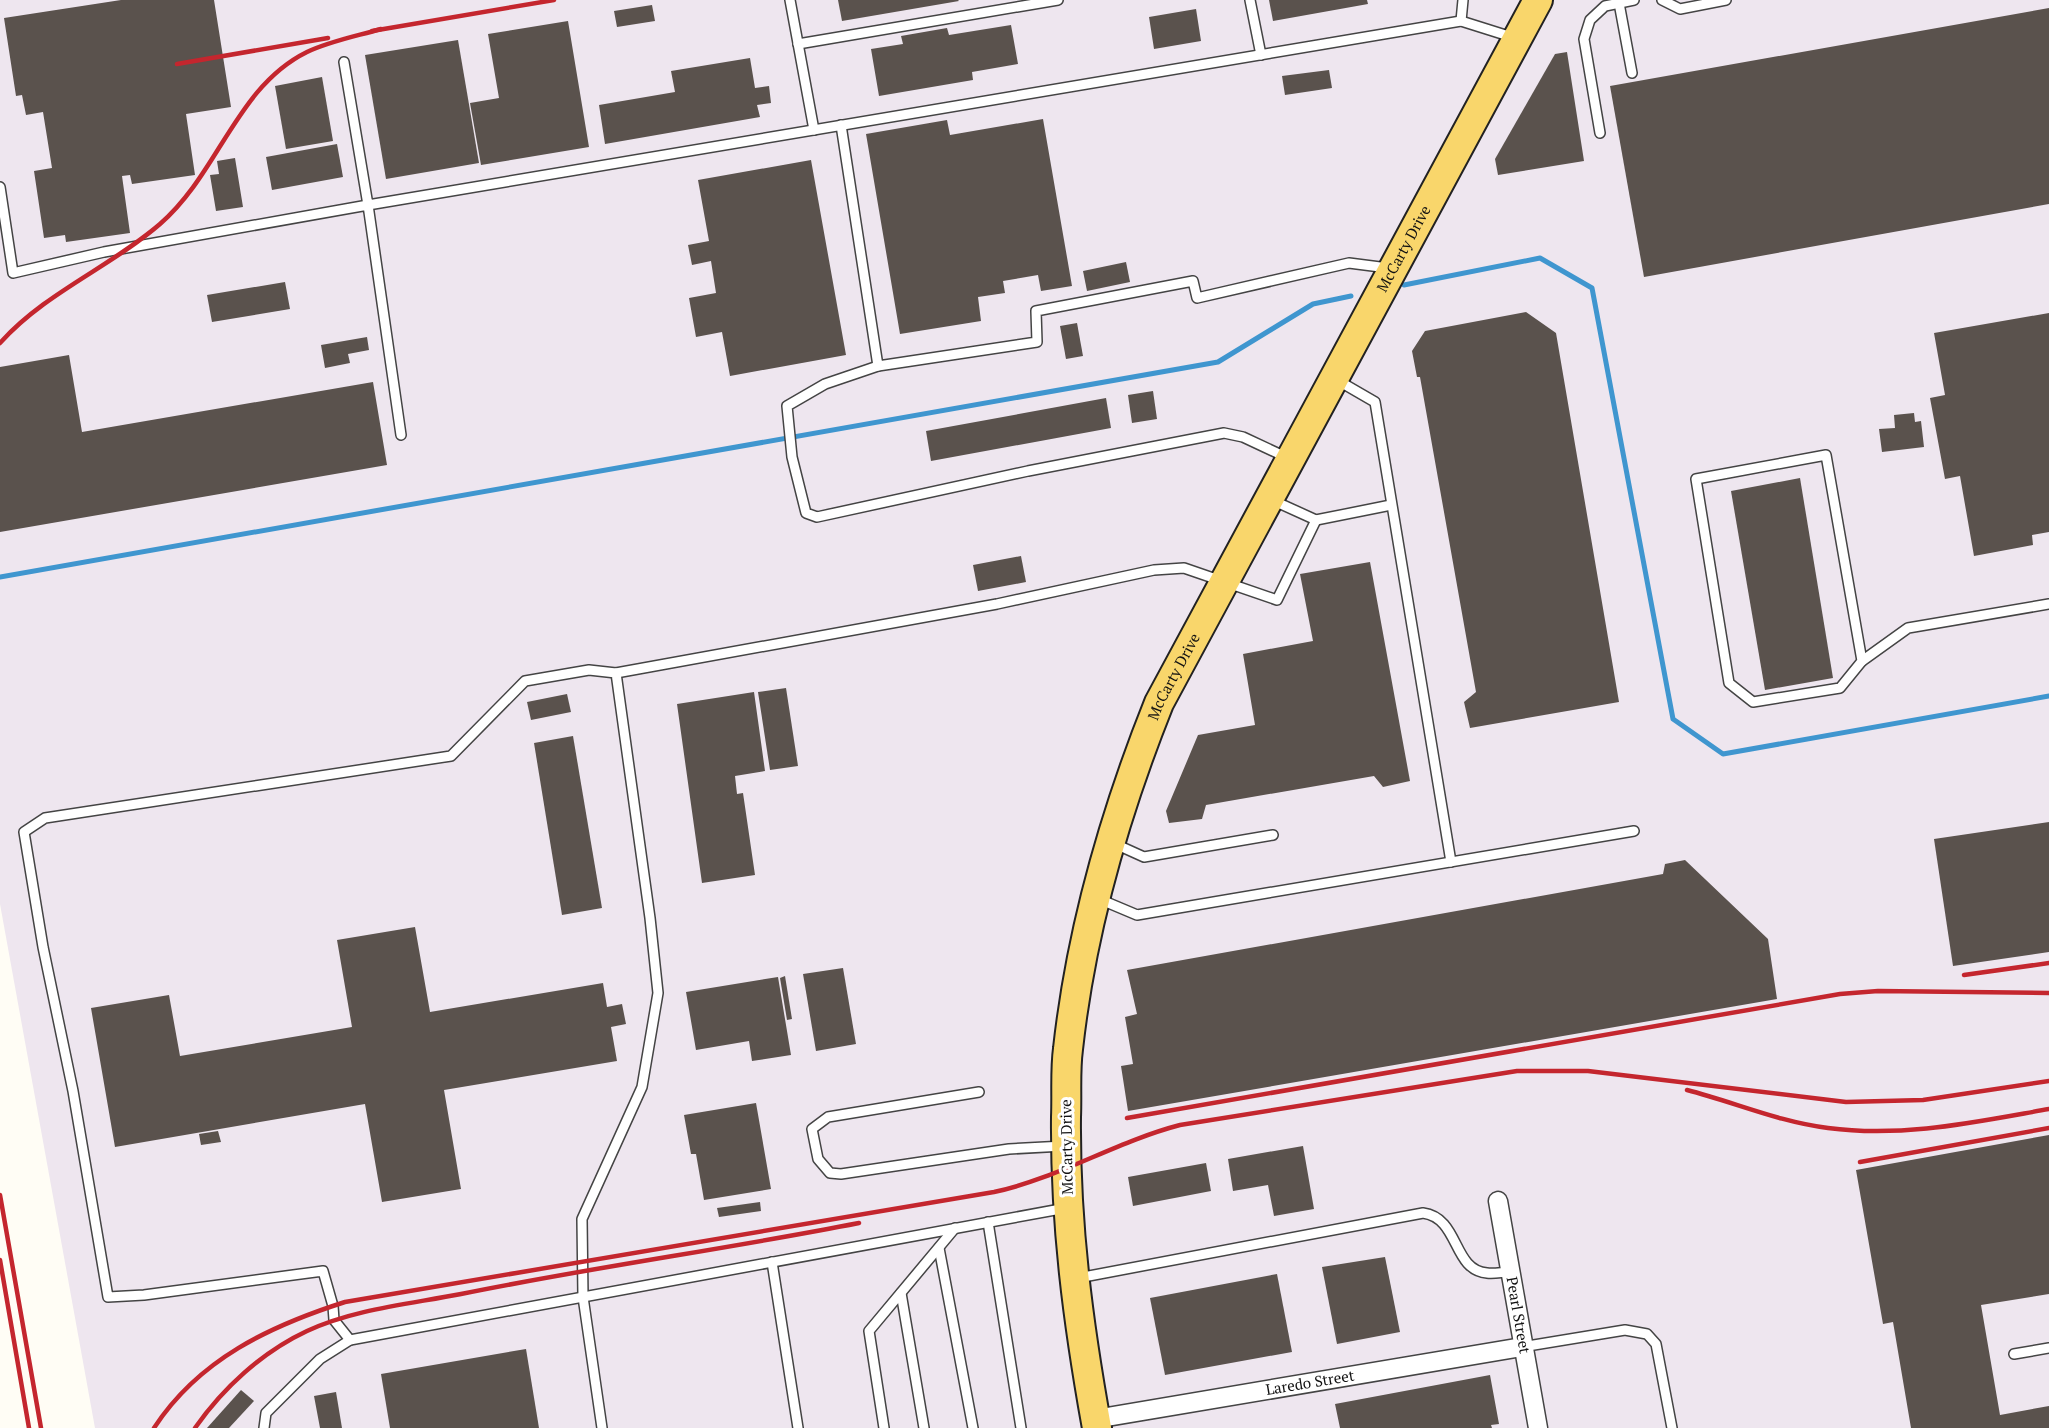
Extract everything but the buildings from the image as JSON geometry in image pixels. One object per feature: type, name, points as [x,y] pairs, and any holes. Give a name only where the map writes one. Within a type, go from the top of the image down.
[{"type":"main road","name":"McCarty Drive","points":[[1096,1424],[1072,1278],[1066,1146],[1067,1050],[1096,898],[1111,842],[1139,755],[1159,703],[1538,0]]},
{"type":"street","name":"Pearl Street","points":[[1498,1201],[1538,1428]]},
{"type":"street","name":"Laredo Street","points":[[1096,1424],[1522,1347]]},
{"type":"lane","points":[[790,0],[814,130]]},
{"type":"lane","points":[[798,44],[1058,0]]},
{"type":"lane","points":[[1250,0],[1261,55]]},
{"type":"lane","points":[[1461,21],[1463,0]]},
{"type":"lane","points":[[1600,133],[1584,39],[1590,20],[1605,6],[1634,0]]},
{"type":"lane","points":[[1662,0],[1680,9],[1726,0]]},
{"type":"lane","points":[[1619,3],[1632,73]]},
{"type":"lane","points":[[0,187],[13,273],[112,250],[368,205],[1461,21],[1518,39]]},
{"type":"lane","points":[[344,62],[368,205],[401,435]]},
{"type":"lane","points":[[841,125],[878,366]]},
{"type":"lane","points":[[1291,459],[1243,437],[1224,433],[1028,471],[817,517],[806,513],[791,449],[787,406],[825,384],[878,366],[1037,342],[1036,311],[1193,281],[1197,298],[1349,263],[1394,269]]},
{"type":"lane","points":[[1335,379],[1375,402],[1451,862]]},
{"type":"lane","points":[[1862,662],[1826,455],[1696,479],[1729,683],[1753,702],[1840,688],[1862,662],[1908,628],[2049,604]]},
{"type":"lane","points":[[1270,499],[1316,520],[1391,505]]},
{"type":"lane","points":[[350,1340],[334,1320],[323,1271],[144,1295],[108,1297],[73,1091],[43,947],[24,832],[45,818],[451,756],[525,681],[589,670],[616,674],[997,604],[1154,570],[1184,568],[1277,600],[1316,520]]},
{"type":"lane","points":[[602,1428],[583,1297],[582,1219],[642,1087],[658,993],[650,918],[616,674]]},
{"type":"lane","points":[[1096,898],[1137,915],[1634,831]]},
{"type":"lane","points":[[1111,842],[1144,857],[1273,835]]},
{"type":"lane","points":[[979,1092],[828,1117],[812,1129],[818,1159],[830,1173],[841,1174],[1009,1149],[1066,1146]]},
{"type":"lane","points":[[264,1428],[266,1413],[320,1359],[350,1340],[1068,1207]]},
{"type":"lane","points":[[1072,1278],[1423,1213],[1435,1214],[1445,1223],[1459,1251],[1472,1268],[1486,1274],[1510,1272]]},
{"type":"lane","points":[[988,1222],[1021,1428]]},
{"type":"lane","points":[[885,1428],[868,1337],[869,1331],[955,1228]]},
{"type":"lane","points":[[939,1248],[973,1428]]},
{"type":"lane","points":[[772,1262],[798,1428]]},
{"type":"lane","points":[[901,1293],[924,1428]]},
{"type":"lane","points":[[1522,1347],[1625,1330],[1647,1334],[1656,1344],[1672,1428]]},
{"type":"lane","points":[[2014,1354],[2049,1348]]},
{"type":"shaded area","points":[[0,0],[2049,0],[2049,1428],[95,1428],[0,904]]},
{"type":"waterway","points":[[1404,285],[1540,258],[1592,288],[1673,719],[1723,754],[2049,696]]},
{"type":"waterway","points":[[0,577],[1218,362],[1313,304],[1351,296]]},
{"type":"railway","points":[[372,31],[554,0]]},
{"type":"railway","points":[[0,343],[37,309],[120,254],[160,224],[198,181],[245,108],[262,86],[283,67],[316,48],[381,29]]},
{"type":"railway","points":[[177,64],[328,38]]},
{"type":"railway","points":[[1964,975],[2049,963]]},
{"type":"railway","points":[[1127,1118],[1840,994],[1878,991],[2049,993]]},
{"type":"railway","points":[[154,1428],[192,1383],[238,1348],[290,1322],[345,1302],[994,1192],[1041,1178],[1156,1132],[1180,1125],[1517,1071],[1588,1071],[1846,1102],[1923,1100],[2049,1081]]},
{"type":"railway","points":[[1687,1090],[1774,1117],[1810,1125],[1856,1131],[1939,1127],[2049,1109]]},
{"type":"railway","points":[[1860,1162],[2049,1128]]},
{"type":"railway","points":[[0,1195],[41,1428]]},
{"type":"railway","points":[[195,1428],[231,1385],[259,1360],[307,1331],[344,1317],[511,1284],[859,1223]]},
{"type":"railway","points":[[0,1260],[29,1428]]}]
